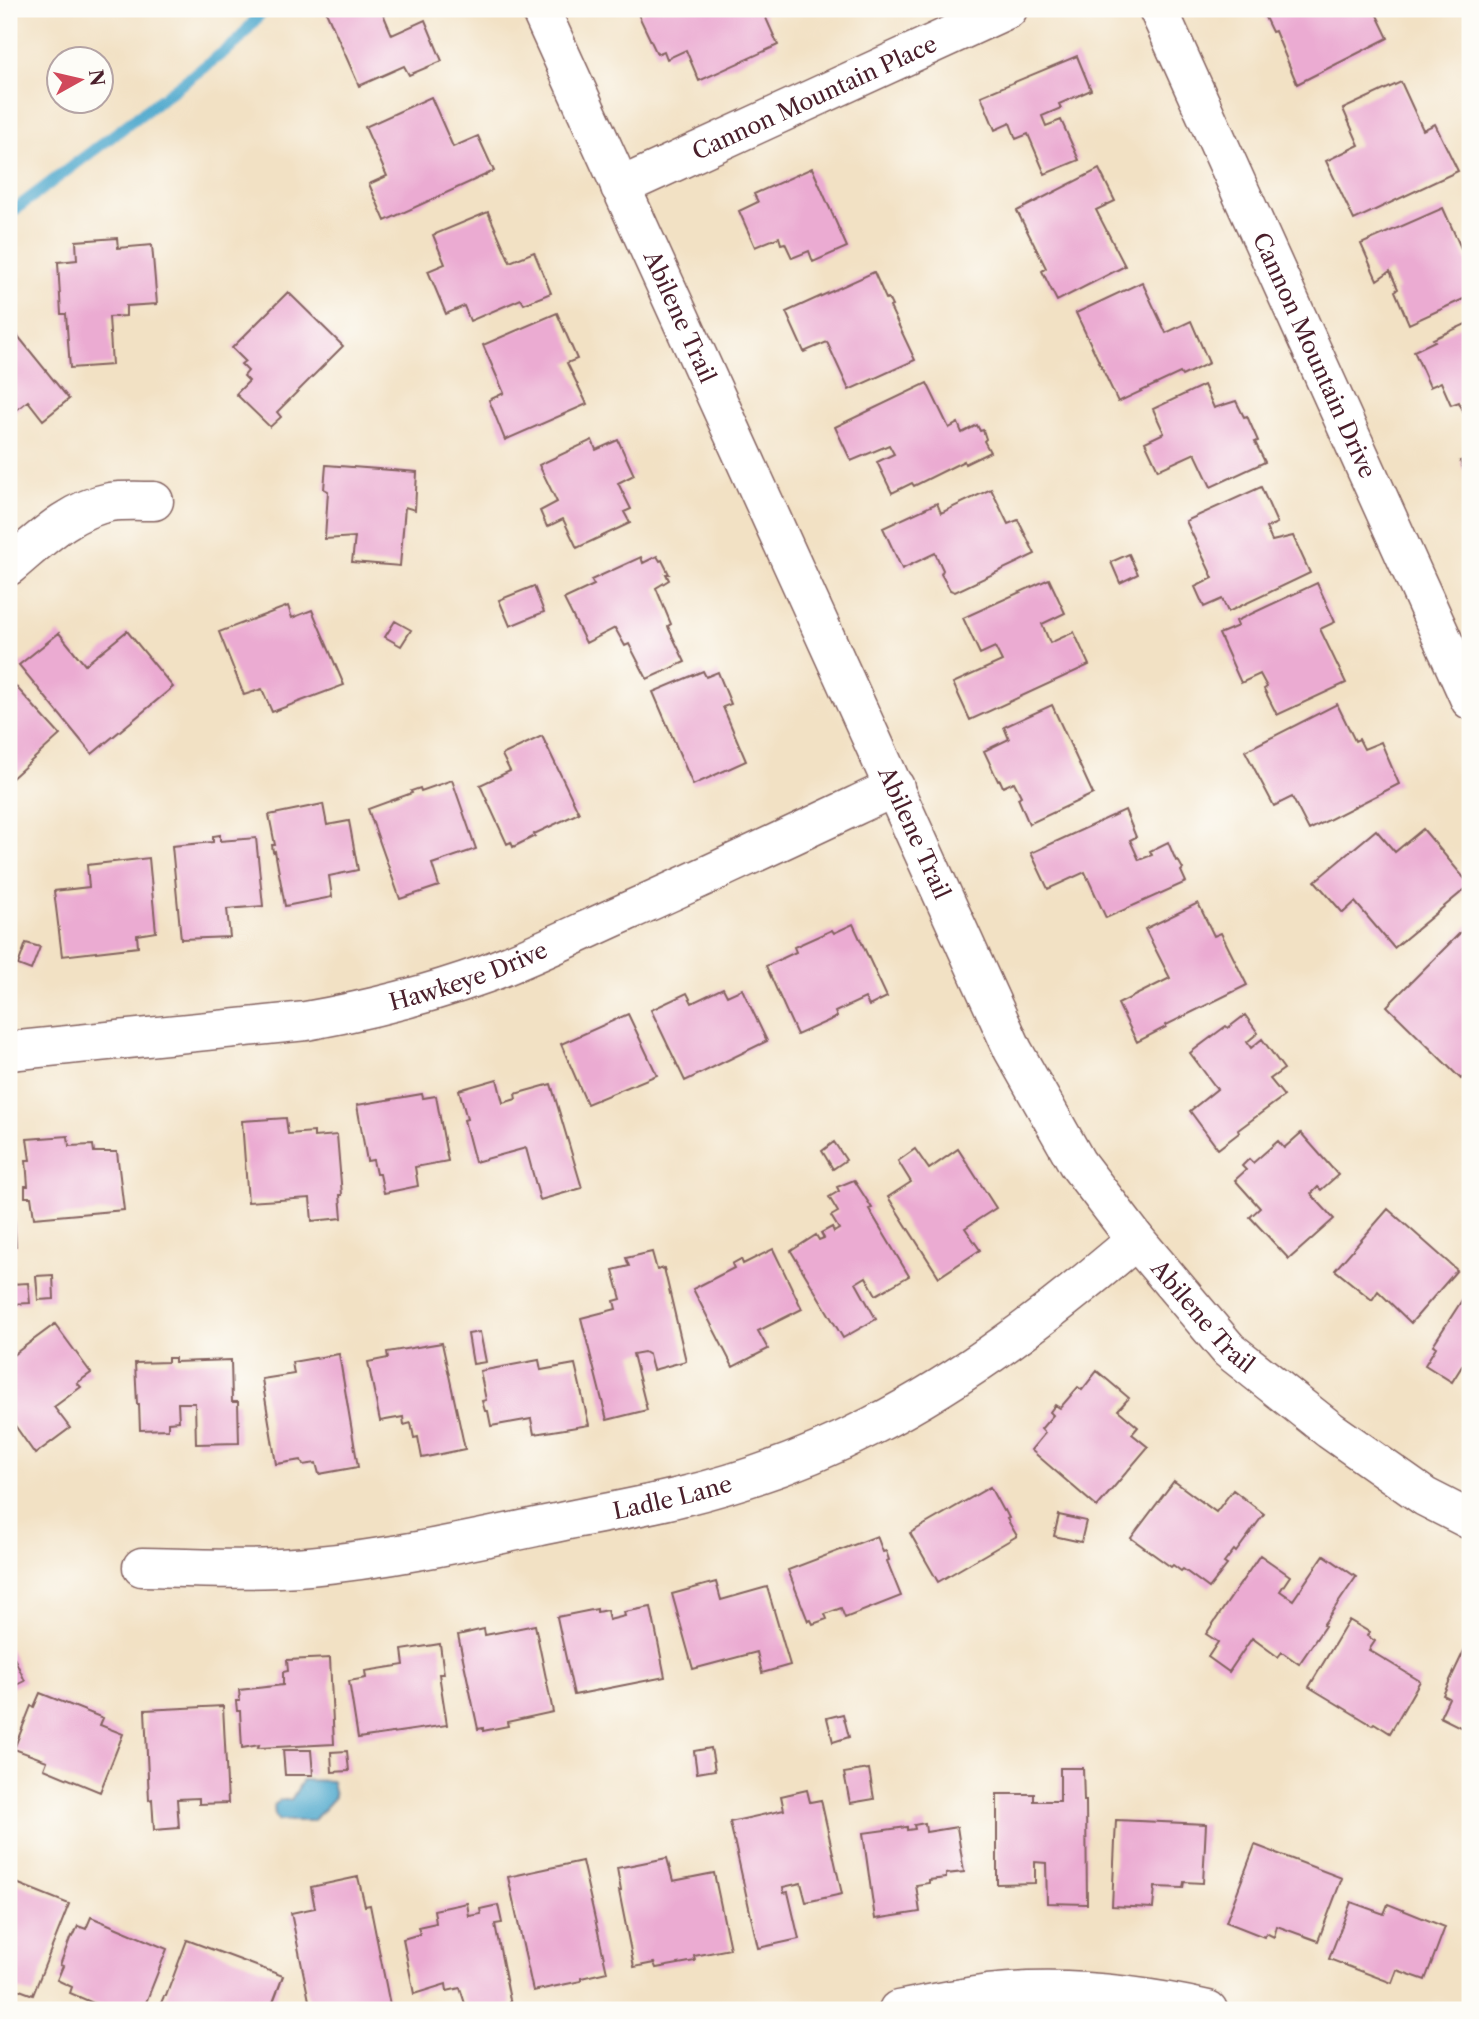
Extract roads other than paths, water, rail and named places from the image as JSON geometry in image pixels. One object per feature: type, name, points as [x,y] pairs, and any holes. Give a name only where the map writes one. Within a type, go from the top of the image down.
[{"type":"street","name":"Abilene Trail","points":[[540,9],[1013,1050],[1077,1163],[1136,1240],[1229,1350],[1330,1430],[1414,1490],[1470,1520]]},
{"type":"street","name":"Cannon Mountain Place","points":[[620,187],[1008,9]]},
{"type":"street","name":"Cannon Mountain Drive","points":[[1158,9],[1470,701]]},
{"type":"street","points":[[9,566],[62,522],[84,509],[112,502],[154,501]]},
{"type":"street","name":"Hawkeye Drive","points":[[9,1051],[306,1021],[404,1000],[524,958],[895,788]]},
{"type":"street","name":"Ladle Lane","points":[[142,1567],[264,1569],[311,1566],[421,1551],[681,1497],[751,1477],[870,1427],[923,1398],[1014,1337],[1136,1240]]},
{"type":"street","points":[[898,2010],[989,1994],[1041,1991],[1159,1999],[1208,2010]]},
{"type":"water","points":[[303,1780],[332,1781],[335,1797],[313,1821],[279,1821],[275,1816],[274,1805],[280,1800],[291,1800]]},
{"type":"waterway","points":[[9,214],[237,42],[264,9]]}]
